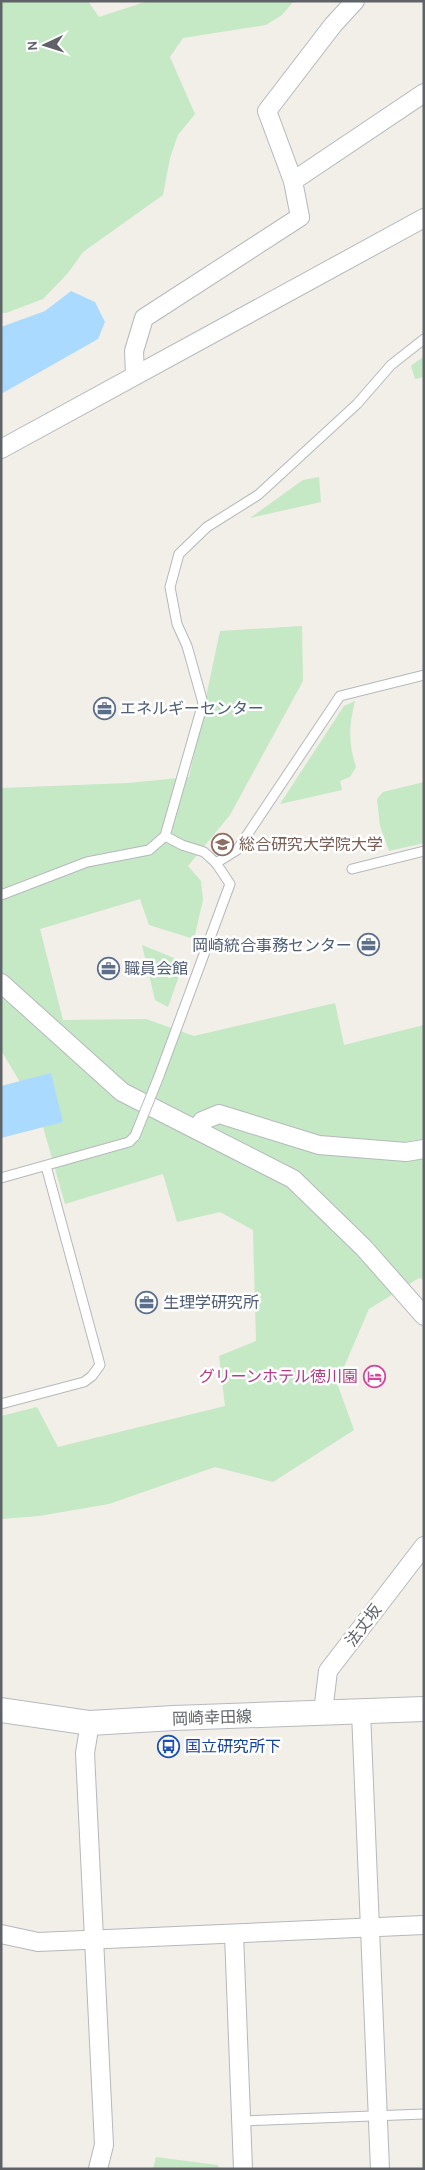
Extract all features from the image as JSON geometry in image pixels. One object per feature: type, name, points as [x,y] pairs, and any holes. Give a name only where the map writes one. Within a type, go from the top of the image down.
[{"type":"main road","name":"岡崎幸田線","points":[[1,1710],[90,1723],[424,1708]]},
{"type":"street","points":[[135,374],[134,351],[144,318],[300,218],[293,181],[268,111],[333,25],[355,1]]},
{"type":"street","points":[[293,181],[424,93]]},
{"type":"street","points":[[1,449],[135,374],[424,218]]},
{"type":"street","points":[[1,982],[122,1092],[293,1178],[364,1248],[424,1316]]},
{"type":"street","points":[[197,1130],[202,1121],[219,1114],[319,1145],[406,1152],[424,1149]]},
{"type":"street","name":"法丈坂","points":[[324,1712],[328,1671],[424,1546]]},
{"type":"street","points":[[361,1712],[380,2169]]},
{"type":"street","points":[[90,1723],[86,1753],[104,2145],[98,2169]]},
{"type":"street","points":[[1,1934],[38,1942],[424,1925]]},
{"type":"street","points":[[234,1934],[243,2169]]},
{"type":"lane","points":[[1,895],[87,862],[149,850],[165,836],[203,702],[187,646],[177,624],[170,587],[179,554],[207,527],[258,495],[357,404],[391,365],[424,339]]},
{"type":"lane","points":[[216,863],[237,850],[340,696],[424,675]]},
{"type":"lane","points":[[1,1178],[129,1142],[135,1136],[230,884],[216,863],[204,852],[182,845],[165,836]]},
{"type":"lane","points":[[352,869],[424,851]]},
{"type":"lane","points":[[1,1404],[84,1382],[92,1376],[100,1365],[46,1166]]},
{"type":"lane","points":[[242,2121],[424,2114]]},
{"type":"green space","points":[[1,1],[88,1],[99,17],[148,1],[294,1],[282,15],[266,25],[183,38],[170,57],[195,114],[178,135],[170,158],[163,195],[83,252],[68,273],[43,299],[6,313],[1,313]]},
{"type":"green space","points":[[424,356],[424,377],[415,379],[411,366]]},
{"type":"green space","points":[[319,477],[321,502],[250,518],[303,480]]},
{"type":"green space","points":[[302,626],[303,681],[230,815],[188,866],[201,881],[203,900],[194,939],[149,925],[140,899],[40,929],[63,1020],[146,1019],[194,1036],[335,1003],[344,1045],[424,1025],[424,1280],[419,1278],[369,1309],[337,1383],[354,1430],[273,1482],[215,1467],[109,1504],[39,1516],[1,1519],[1,1416],[37,1407],[58,1447],[225,1406],[219,1356],[256,1341],[253,1230],[220,1212],[177,1222],[163,1174],[65,1204],[40,1116],[1,1050],[1,788],[128,783],[189,777],[220,631]]},
{"type":"green space","points":[[355,701],[350,734],[356,767],[350,777],[340,781],[342,790],[280,804],[344,706]]},
{"type":"green space","points":[[424,782],[424,843],[389,851],[380,826],[377,799],[383,792]]},
{"type":"green space","points":[[142,945],[184,962],[168,1007],[155,1000]]},
{"type":"green space","points":[[156,2157],[218,2165],[219,2169],[153,2169]]},
{"type":"water","points":[[71,291],[95,302],[105,322],[98,339],[1,394],[1,327],[45,311]]},
{"type":"water","points":[[51,1073],[63,1122],[1,1138],[1,1086]]},
{"type":"place","name":"エネルギーセンター","points":[[104,708]]},
{"type":"place","name":"総合研究大学院大学","points":[[223,844]]},
{"type":"place","name":"岡崎統合事務センター","points":[[368,945]]},
{"type":"place","name":"職員会館","points":[[108,968]]},
{"type":"place","name":"生理学研究所","points":[[147,1302]]},
{"type":"place","name":"グリーンホテル徳川園","points":[[374,1376]]},
{"type":"place","name":"国立研究所下","points":[[169,1746]]}]
